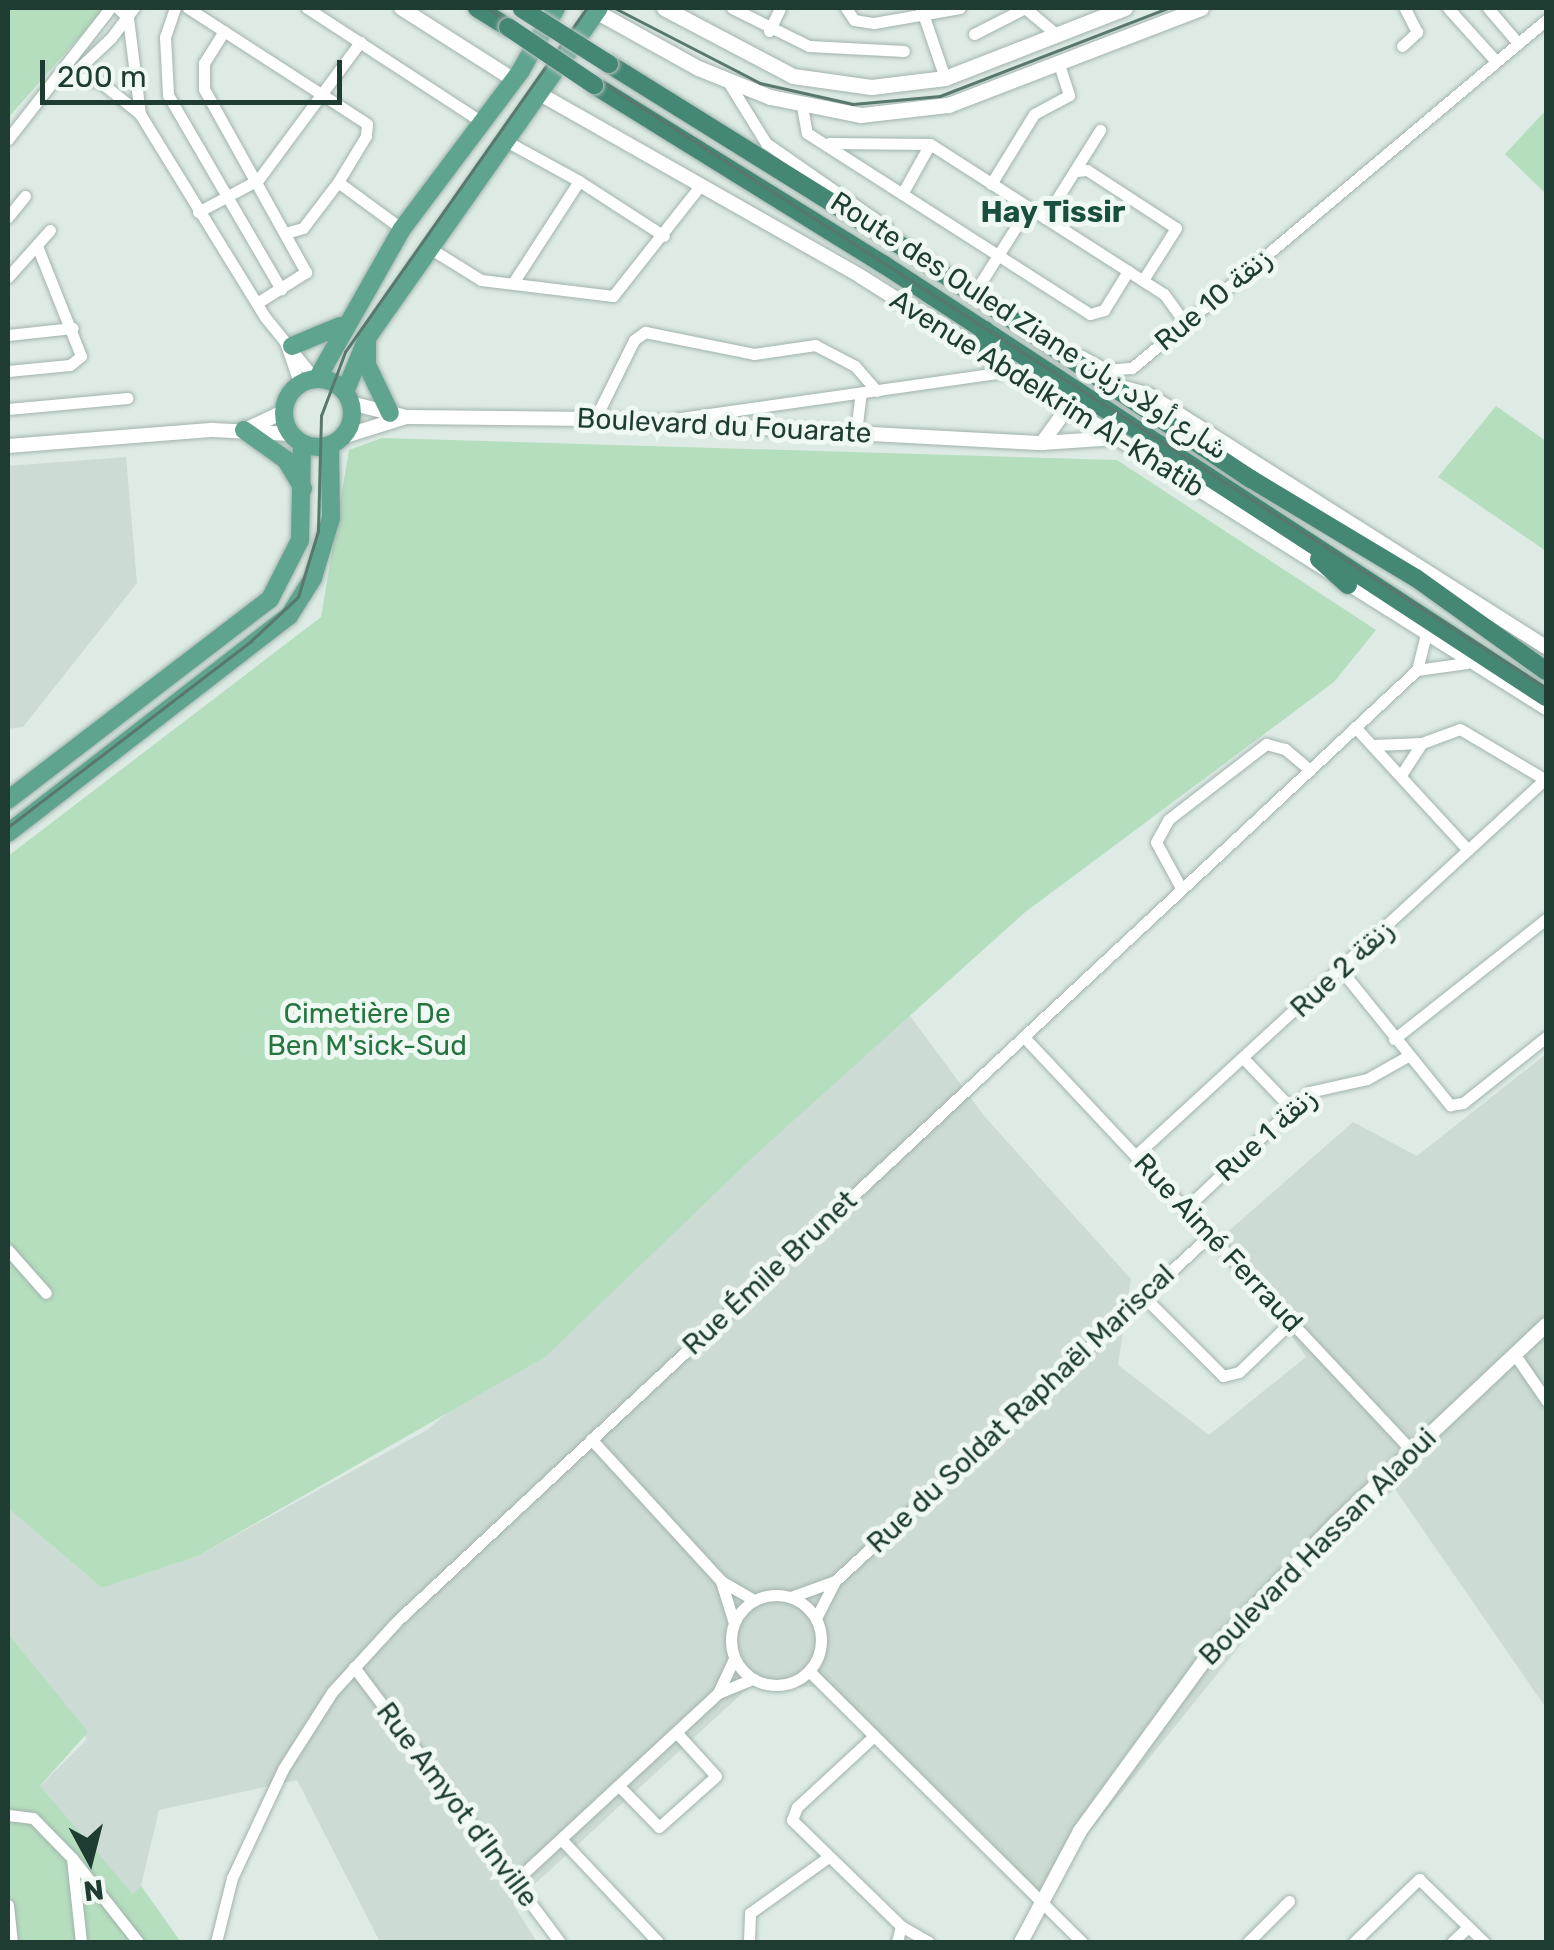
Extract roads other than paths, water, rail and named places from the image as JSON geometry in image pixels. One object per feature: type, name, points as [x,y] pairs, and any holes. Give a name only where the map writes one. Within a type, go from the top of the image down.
[{"type":"highway","name":"Route des Ouled Ziane شارع أولاد زيان","points":[[477,8],[594,86],[1268,511],[1517,688],[1546,698]]},
{"type":"highway","name":"Route des Ouled Ziane شارع أولاد زيان","points":[[521,8],[1301,510],[1416,578],[1546,670]]},
{"type":"highway","points":[[984,330],[987,356]]},
{"type":"highway","points":[[1158,444],[1168,471]]},
{"type":"highway","points":[[1301,510],[1335,512]]},
{"type":"highway","points":[[1268,511],[1348,585]]},
{"type":"main road","points":[[664,8],[687,13],[793,76],[872,86],[945,78],[1125,8]]},
{"type":"main road","points":[[8,833],[289,616],[313,578],[331,518],[336,441],[367,338],[540,94],[595,9],[726,80],[802,106],[862,115],[920,111],[1059,64],[1201,8]]},
{"type":"main road","points":[[8,800],[270,599],[294,560],[304,490],[297,438],[284,412],[311,381],[402,229],[514,80],[554,9]]},
{"type":"main road","points":[[288,344],[345,323]]},
{"type":"main road","points":[[367,338],[367,364],[398,415]]},
{"type":"main road","points":[[311,381],[348,398]]},
{"type":"main road","points":[[244,430],[286,460],[304,490]]},
{"type":"main road","points":[[297,438],[336,441]]},
{"type":"street","points":[[8,140],[63,75],[110,8]]},
{"type":"street","points":[[118,8],[131,13]]},
{"type":"street","points":[[176,8],[165,37],[168,95],[281,288]]},
{"type":"street","points":[[188,8],[368,129],[338,182],[303,228],[290,232]]},
{"type":"street","points":[[307,8],[482,122]]},
{"type":"street","points":[[401,8],[514,80]]},
{"type":"street","points":[[732,8],[769,31],[832,51],[904,51]]},
{"type":"street","points":[[769,31],[780,8]]},
{"type":"street","points":[[847,8],[863,22],[960,8]]},
{"type":"street","points":[[974,34],[1025,8],[1056,34]]},
{"type":"street","points":[[1402,46],[1418,32],[1405,8]]},
{"type":"street","points":[[1448,8],[1494,59]]},
{"type":"street","points":[[1488,8],[1517,42]]},
{"type":"street","points":[[922,12],[945,78]]},
{"type":"street","points":[[63,75],[76,71],[131,13]]},
{"type":"street","points":[[131,13],[140,114]]},
{"type":"street","name":"Rue 10 زنقة","points":[[726,80],[766,143],[1091,362],[1113,370],[1132,368],[1494,59],[1546,20]]},
{"type":"street","points":[[224,31],[204,63],[204,88],[290,232],[306,272],[257,303]]},
{"type":"street","points":[[198,212],[258,180],[360,42]]},
{"type":"street","points":[[991,184],[1034,114],[1069,95],[1059,64]]},
{"type":"street","points":[[63,75],[91,77],[140,114],[198,212],[311,381]]},
{"type":"street","name":"Avenue Abdelkrim Al-Khatib","points":[[540,94],[987,356],[1425,637],[1546,708]]},
{"type":"street","points":[[802,106],[804,130],[1094,315],[1128,271]]},
{"type":"street","points":[[1045,218],[1100,130]]},
{"type":"street","points":[[506,141],[664,236]]},
{"type":"street","points":[[824,143],[930,144],[1143,280],[1170,300],[1185,323]]},
{"type":"street","points":[[902,194],[930,144]]},
{"type":"street","points":[[1076,172],[1087,170],[1172,224],[1175,237],[1143,280]]},
{"type":"street","points":[[338,182],[402,229]]},
{"type":"street","points":[[512,284],[579,182]]},
{"type":"street","points":[[431,249],[469,275],[614,296],[699,187]]},
{"type":"street","points":[[8,217],[25,196]]},
{"type":"street","points":[[978,287],[1028,208]]},
{"type":"street","points":[[8,277],[50,230]]},
{"type":"street","points":[[8,371],[77,362],[81,344],[37,246]]},
{"type":"street","points":[[8,336],[74,328]]},
{"type":"street","points":[[595,419],[634,340],[645,332],[754,354],[815,346],[855,366],[877,391]]},
{"type":"street","points":[[1132,368],[1147,394]]},
{"type":"street","points":[[654,422],[1011,371]]},
{"type":"street","name":"Avenue Abdelkrim Al-Khatib","points":[[1105,382],[1147,394],[1546,646]]},
{"type":"street","points":[[856,432],[861,394]]},
{"type":"street","points":[[8,409],[127,398]]},
{"type":"street","name":"Boulevard du Fouarate","points":[[348,398],[398,415],[595,419],[1042,443],[1116,438]]},
{"type":"street","points":[[1042,443],[1068,407]]},
{"type":"street","points":[[244,430],[284,412]]},
{"type":"street","name":"Boulevard du Fouarate","points":[[336,441],[398,415]]},
{"type":"street","points":[[8,446],[244,430],[297,438]]},
{"type":"street","points":[[1425,637],[1416,670],[1467,663]]},
{"type":"street","name":"Rue Émile Brunet","points":[[216,1942],[232,1878],[283,1769],[354,1667],[591,1440],[1416,670]]},
{"type":"street","points":[[1355,727],[1468,850]]},
{"type":"street","points":[[1374,746],[1422,744],[1467,730],[1546,779]]},
{"type":"street","points":[[1181,888],[1156,842],[1169,819],[1266,744],[1285,749],[1310,770]]},
{"type":"street","points":[[1401,776],[1422,744]]},
{"type":"street","name":"Rue 2 زنقة","points":[[1136,1155],[1546,779]]},
{"type":"street","points":[[1394,1040],[1546,919]]},
{"type":"street","points":[[1341,970],[1446,1102],[1463,1104],[1546,1037]]},
{"type":"street","name":"Rue Aimé Ferraud","points":[[1024,1037],[1186,1208],[1208,1238],[1412,1450]]},
{"type":"street","name":"Rue 1 زنقة","points":[[1186,1208],[1290,1108],[1319,1086],[1367,1079],[1408,1056]]},
{"type":"street","points":[[1244,1059],[1290,1108]]},
{"type":"street","name":"Rue du Soldat Raphaël Mariscal","points":[[816,1618],[835,1581],[1208,1238]]},
{"type":"street","points":[[8,1250],[46,1293]]},
{"type":"street","points":[[1144,1297],[1223,1376],[1239,1372],[1291,1322]]},
{"type":"street","name":"Boulevard Hassan Alaoui","points":[[1021,1942],[1080,1831],[1210,1653],[1412,1450],[1546,1325]]},
{"type":"street","points":[[1515,1354],[1546,1400]]},
{"type":"street","points":[[514,1882],[718,1693],[753,1679],[782,1684],[808,1671],[821,1636],[816,1618],[792,1597],[754,1600],[721,1581],[591,1440]]},
{"type":"street","points":[[718,1693],[734,1658],[734,1623],[721,1581]]},
{"type":"street","name":"Rue du Soldat Raphaël Mariscal","points":[[792,1597],[835,1581]]},
{"type":"street","points":[[734,1623],[754,1600]]},
{"type":"street","points":[[734,1658],[753,1679]]},
{"type":"street","name":"Rue Amyot d'Inville","points":[[354,1667],[560,1942]]},
{"type":"street","points":[[808,1671],[1082,1942]]},
{"type":"street","points":[[619,1786],[659,1826],[716,1776],[676,1732]]},
{"type":"street","points":[[874,1736],[798,1807],[797,1826],[826,1858],[902,1926],[928,1942]]},
{"type":"street","points":[[8,1814],[33,1818],[72,1858],[138,1942]]},
{"type":"street","points":[[561,1839],[658,1942]]},
{"type":"street","points":[[72,1858],[81,1942]]},
{"type":"street","points":[[748,1942],[750,1912],[826,1858]]},
{"type":"street","points":[[1354,1942],[1419,1879],[1484,1942]]},
{"type":"street","points":[[1248,1942],[1289,1901]]},
{"type":"street","points":[[8,1905],[12,1942]]},
{"type":"street","points":[[897,1942],[902,1926]]},
{"type":"street","points":[[1452,1942],[1468,1927]]},
{"type":"tram line","points":[[487,8],[1546,688]]},
{"type":"tram line","points":[[8,827],[251,641],[298,597],[318,531],[321,416],[345,352],[587,8]]},
{"type":"tram line","points":[[615,8],[760,83],[853,104],[940,96],[1168,8]]},
{"type":"district","name":"Hay Tissir","points":[[1053,212]]},
{"type":"park label","name":"Cimetière De Ben M'sick-Sud","points":[[367,1030]]}]
